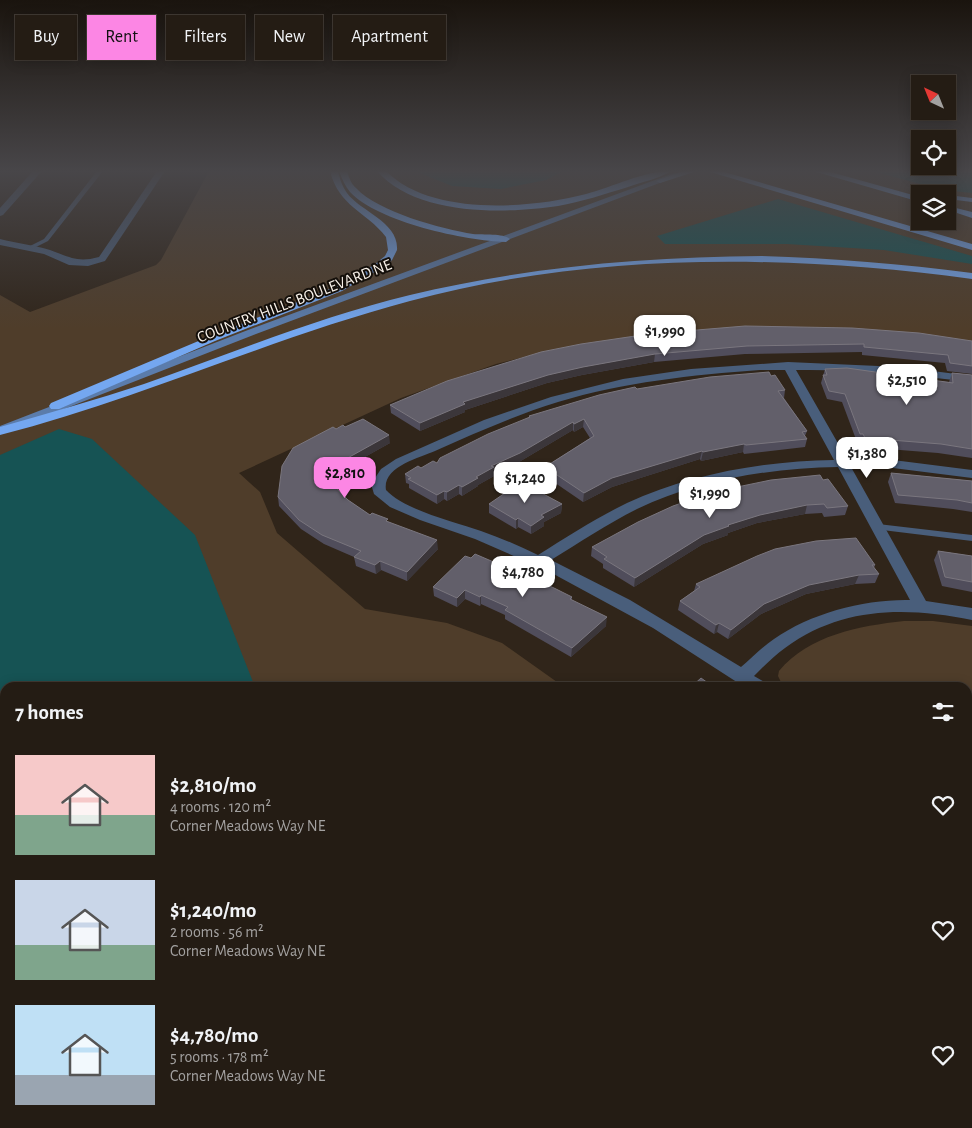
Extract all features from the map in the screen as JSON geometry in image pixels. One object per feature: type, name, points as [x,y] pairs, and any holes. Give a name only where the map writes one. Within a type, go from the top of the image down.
[{"type":"highway","points":[[0,430],[198,344],[338,288],[381,264],[392,251],[394,242],[379,224]]},
{"type":"highway","points":[[421,224],[480,238],[506,239]]},
{"type":"highway","points":[[891,224],[972,247]]},
{"type":"highway","points":[[906,224],[972,243]]},
{"type":"highway","points":[[0,430],[148,386],[218,359],[350,314],[413,297],[550,272],[615,265],[752,259],[824,261],[972,276]]},
{"type":"main road","name":"COUNTRY HILLS BOULEVARD NE","points":[[0,430],[262,329],[547,224]]},
{"type":"street","points":[[0,242],[47,252],[68,262],[88,263],[102,259],[126,224]]},
{"type":"street","points":[[788,366],[921,606]]},
{"type":"street","points":[[752,682],[633,608],[540,560],[399,506],[383,497],[378,489],[379,480],[386,472],[398,464],[461,432],[539,403],[627,381],[716,369],[788,366],[884,369],[972,379]]},
{"type":"street","points":[[540,560],[608,518],[645,500],[682,488],[768,469],[842,463],[894,464],[972,474]]},
{"type":"street","points":[[743,676],[780,644],[804,630],[855,612],[888,607],[921,606],[972,614]]},
{"type":"lane","points":[[30,248],[46,240],[59,224]]},
{"type":"lane","points":[[878,527],[972,538]]},
{"type":"shaded area","points":[[181,224],[911,224],[911,230],[956,230],[956,224],[972,224],[972,342],[730,328],[638,336],[549,351],[496,364],[401,398],[239,473],[260,492],[277,533],[365,609],[447,623],[502,643],[557,682],[0,682],[0,295],[30,312],[156,265],[161,260]]},
{"type":"shaded area","points":[[904,621],[933,621],[972,626],[972,682],[781,682],[778,676],[779,671],[805,649],[836,634]]},
{"type":"water","points":[[697,224],[862,224],[972,256],[972,264],[884,250],[787,244],[665,244],[657,236]]},
{"type":"water","points":[[59,429],[92,439],[195,535],[253,682],[0,682],[0,455]]},
{"type":"building","points":[[745,326],[852,328],[919,333],[972,341],[972,366],[950,363],[948,355],[864,347],[864,344],[747,346],[655,354],[548,375],[463,402],[465,404],[420,423],[390,405],[447,381],[541,352],[649,334]]},
{"type":"building","points":[[847,368],[953,383],[952,373],[972,375],[972,449],[941,444],[865,438],[863,434],[860,434],[845,394],[829,391],[823,375],[827,375],[825,369]]},
{"type":"building","points":[[769,372],[771,376],[775,375],[785,390],[778,391],[807,431],[802,432],[807,439],[744,444],[702,451],[612,478],[584,493],[545,467],[594,436],[584,419],[574,424],[573,422],[520,453],[491,466],[494,467],[462,487],[459,485],[447,492],[444,491],[437,495],[408,479],[411,478],[405,474],[418,466],[421,468],[433,461],[437,463],[440,458],[529,416],[599,395],[635,387],[637,389],[710,377]]},
{"type":"building","points":[[363,419],[389,435],[335,465],[333,485],[348,500],[370,515],[372,513],[388,519],[386,521],[437,540],[407,572],[380,561],[375,565],[354,557],[361,551],[322,535],[299,520],[278,497],[282,466],[293,448],[333,427],[336,429],[343,425],[345,427]]},
{"type":"building","points":[[891,473],[972,481],[972,503],[898,495]]},
{"type":"building","points":[[820,475],[823,480],[828,479],[848,506],[827,508],[824,504],[807,505],[760,515],[728,525],[704,535],[635,578],[604,559],[607,557],[592,547],[638,522],[673,506],[713,492],[771,480]]},
{"type":"building","points":[[521,482],[562,504],[541,515],[544,517],[531,526],[518,518],[516,520],[489,504]]},
{"type":"building","points":[[856,538],[879,574],[859,575],[809,585],[764,604],[731,630],[719,623],[716,625],[680,601],[700,587],[696,584],[775,549],[816,541]]},
{"type":"building","points":[[938,551],[972,556],[972,582],[945,577]]},
{"type":"building","points":[[475,554],[554,588],[572,597],[570,599],[607,617],[572,648],[505,610],[508,607],[481,595],[480,597],[465,590],[457,598],[433,587],[465,556],[471,558]]},
{"type":"building","points":[[701,678],[707,682],[697,682]]}]
